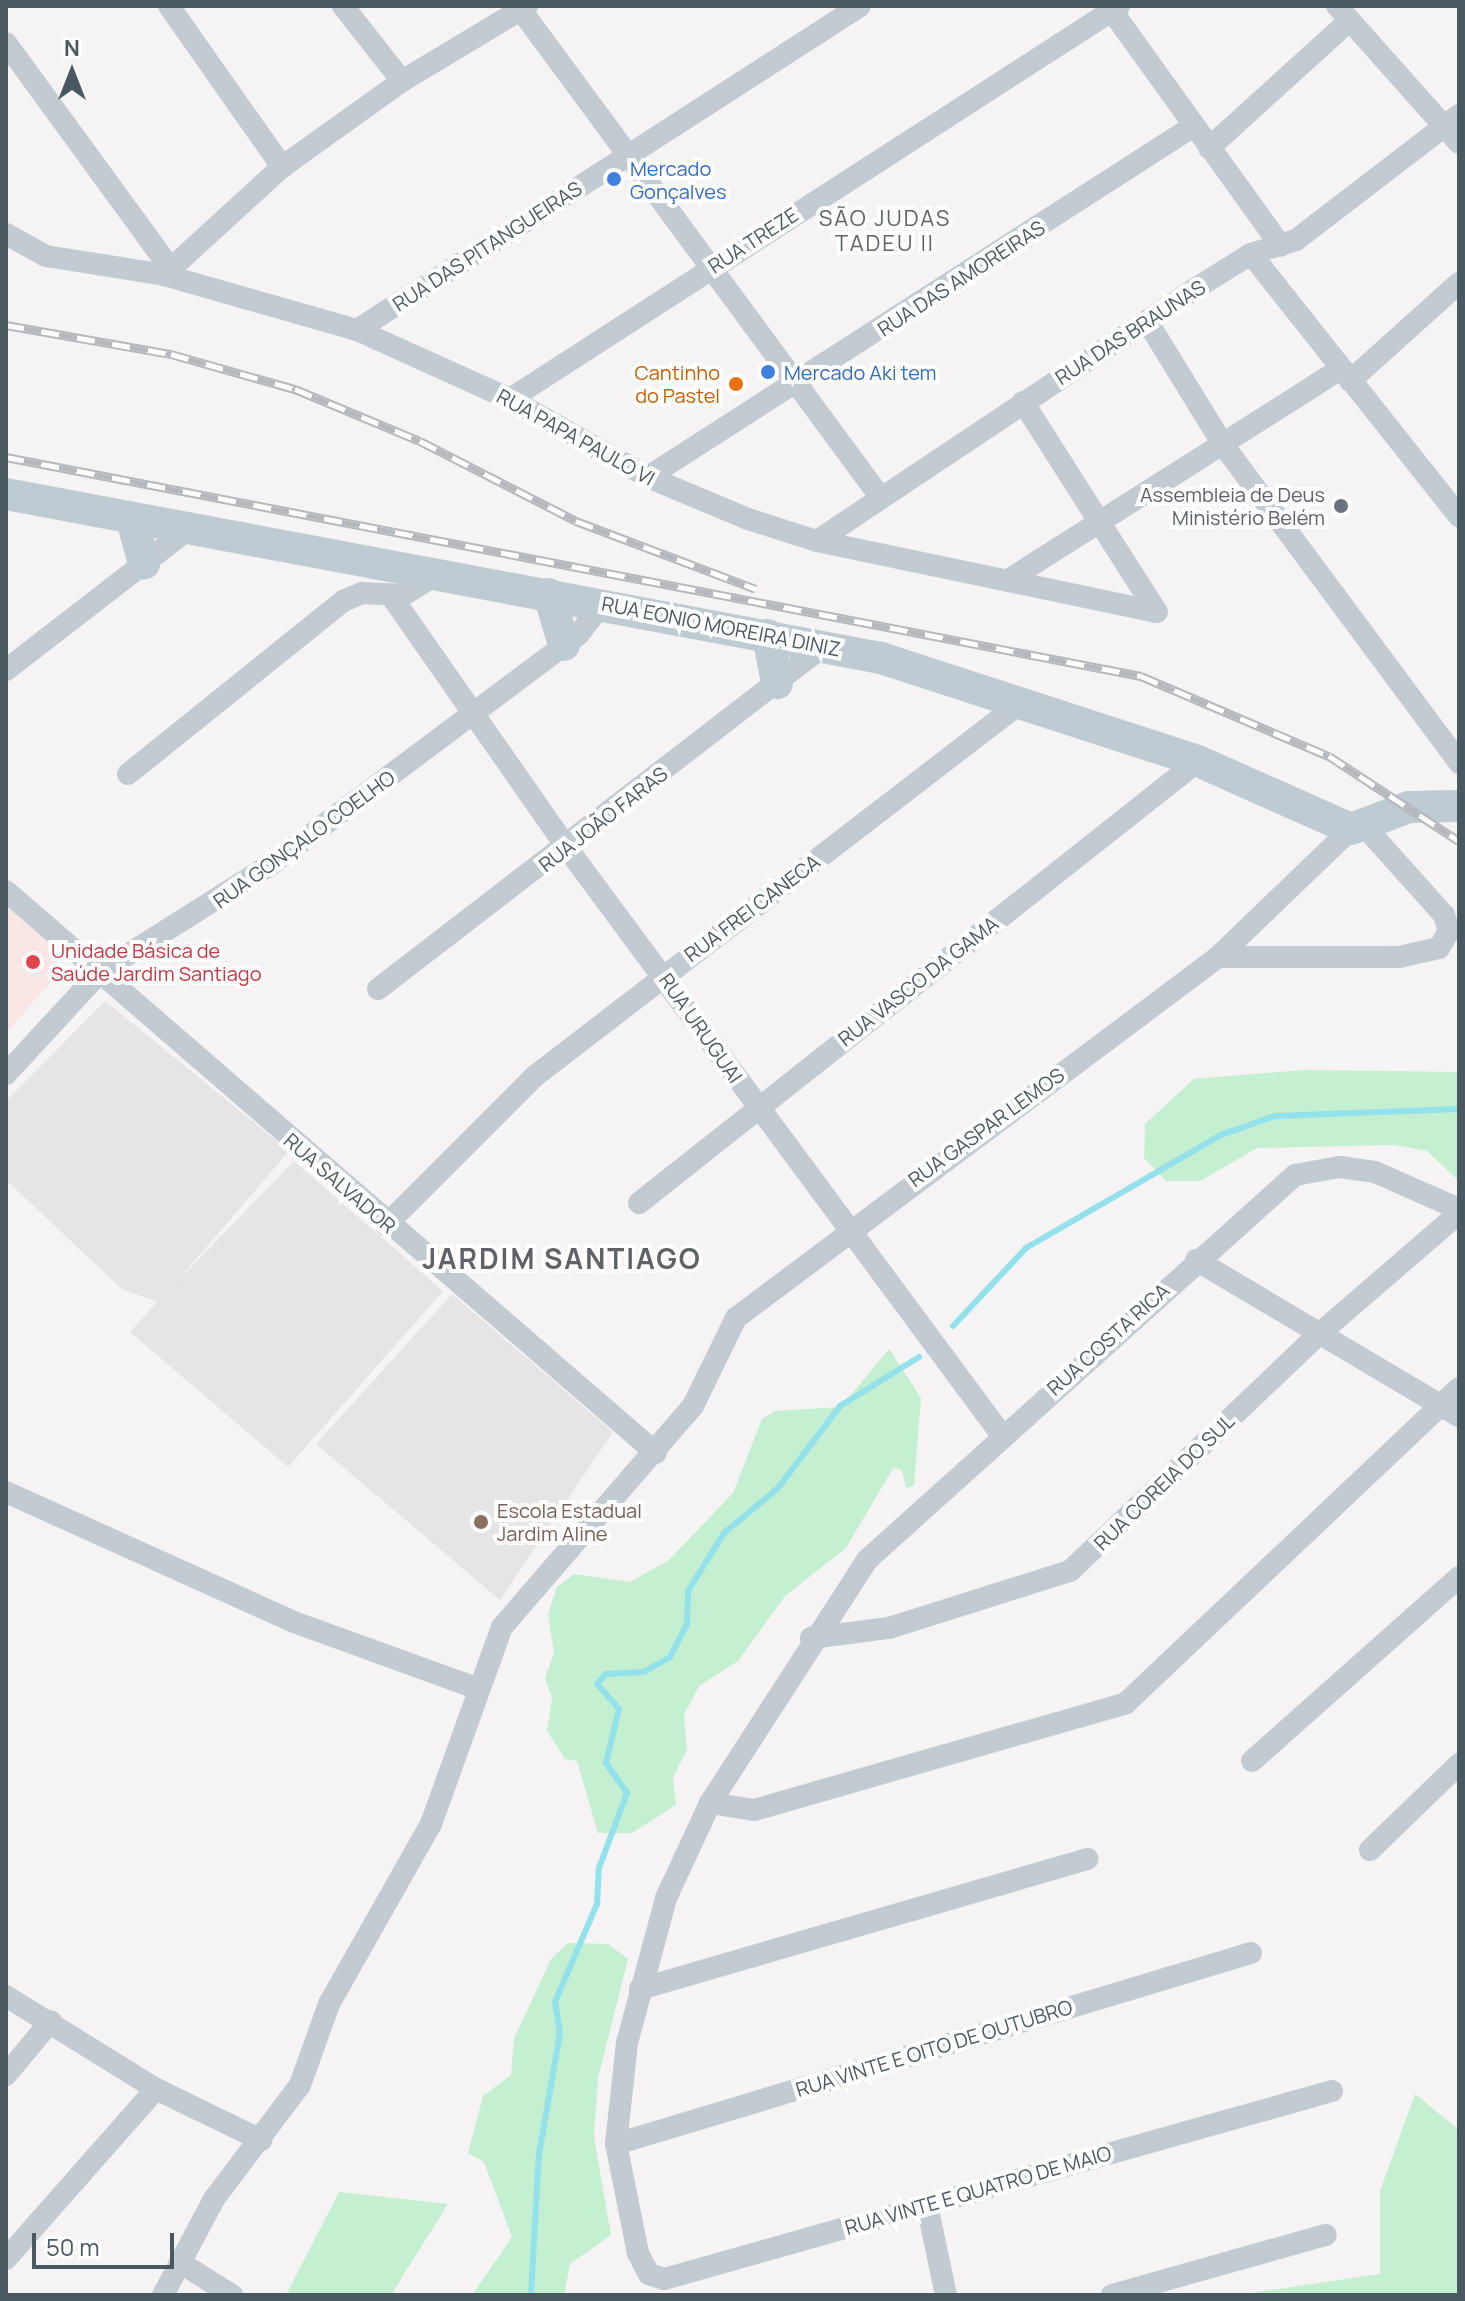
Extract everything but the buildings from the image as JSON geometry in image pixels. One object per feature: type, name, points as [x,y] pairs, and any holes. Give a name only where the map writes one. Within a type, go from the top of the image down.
[{"type":"main road","name":"RUA EONIO MOREIRA DINIZ","points":[[6,494],[186,531],[348,583],[436,575],[825,645],[1023,701],[1198,761],[1358,828]]},
{"type":"main road","points":[[132,520],[144,563]]},
{"type":"main road","points":[[549,594],[564,645]]},
{"type":"main road","points":[[768,635],[777,683]]},
{"type":"main road","points":[[1358,828],[1409,807],[1459,806]]},
{"type":"street","points":[[169,6],[282,167]]},
{"type":"street","points":[[343,6],[402,81]]},
{"type":"street","name":"RUA DAS PITANGUEIRAS","points":[[357,330],[860,6]]},
{"type":"street","points":[[6,43],[168,272],[282,167],[402,81],[522,7],[881,498]]},
{"type":"street","points":[[1116,8],[1192,127],[1281,246]]},
{"type":"street","name":"RUA TREZE","points":[[510,399],[1116,8]]},
{"type":"street","points":[[1209,148],[1343,13],[1450,120],[1459,143]]},
{"type":"street","name":"RUA DAS BRAUNAS","points":[[817,541],[1251,254],[1281,246],[1450,120]]},
{"type":"street","name":"RUA DAS AMOREIRAS","points":[[648,477],[799,384],[1192,127]]},
{"type":"street","name":"RUA PAPA PAULO VI","points":[[6,234],[46,256],[168,272],[357,330],[510,399],[648,477],[817,541],[1157,612],[1106,522]]},
{"type":"street","points":[[1251,254],[1459,516]]},
{"type":"street","points":[[1008,580],[1224,446],[1346,375],[1459,283]]},
{"type":"street","points":[[1147,321],[1224,446],[1459,763]]},
{"type":"street","points":[[1023,402],[1106,522]]},
{"type":"street","points":[[6,670],[186,531]]},
{"type":"street","points":[[128,774],[348,583],[403,602],[436,575]]},
{"type":"street","name":"RUA URUGUAI","points":[[403,602],[475,715],[567,848],[1001,1434]]},
{"type":"street","name":"RUA GONÇALO COELHO","points":[[6,1074],[100,972],[216,903],[475,715],[564,645],[603,603]]},
{"type":"street","name":"RUA JOÃO FARAS","points":[[378,989],[567,848],[825,645]]},
{"type":"street","name":"RUA FREI CANECA","points":[[386,1225],[535,1076],[1023,701]]},
{"type":"street","name":"RUA VASCO DA GAMA","points":[[639,1203],[1198,761]]},
{"type":"street","points":[[1218,957],[1409,957],[1439,948],[1449,931],[1444,915],[1358,828]]},
{"type":"street","name":"RUA GASPAR LEMOS","points":[[163,2295],[184,2265],[214,2199],[300,2085],[329,2004],[431,1824],[476,1688],[502,1627],[545,1569],[656,1453],[693,1406],[736,1318],[850,1229],[1218,957],[1358,828]]},
{"type":"street","name":"RUA SALVADOR","points":[[6,891],[386,1225],[656,1453]]},
{"type":"street","name":"RUA COSTA RICA","points":[[616,2144],[640,1989],[666,1898],[710,1803],[811,1638],[867,1560],[1001,1434],[1277,1186],[1322,1168],[1375,1172],[1459,1211]]},
{"type":"street","name":"RUA COREIA DO SUL","points":[[811,1638],[889,1628],[1070,1571],[1319,1334],[1459,1211]]},
{"type":"street","points":[[1196,1260],[1450,1411]]},
{"type":"street","points":[[710,1803],[754,1810],[1100,1712],[1144,1690],[1450,1411],[1459,1388]]},
{"type":"street","points":[[6,1492],[294,1622],[476,1688]]},
{"type":"street","points":[[1252,1761],[1459,1577]]},
{"type":"street","points":[[1370,1850],[1459,1764]]},
{"type":"street","points":[[640,1989],[1088,1859]]},
{"type":"street","name":"RUA VINTE E OITO DE OUTUBRO","points":[[616,2144],[1251,1953]]},
{"type":"street","points":[[6,1996],[51,2021],[156,2089],[261,2140]]},
{"type":"street","points":[[6,2075],[51,2021]]},
{"type":"street","points":[[6,2259],[156,2089]]},
{"type":"street","name":"RUA VINTE E QUATRO DE MAIO","points":[[616,2144],[638,2253],[649,2274],[664,2279],[1332,2091]]},
{"type":"street","points":[[927,2205],[946,2295]]},
{"type":"street","points":[[1112,2295],[1326,2235]]},
{"type":"street","points":[[184,2265],[232,2295]]},
{"type":"shaded area","name":"Unidade Básica de Saúde Jardim Santiago","points":[[6,906],[60,951],[58,974],[6,1033]]},
{"type":"shaded area","points":[[105,1001],[289,1151],[173,1286],[294,1161],[443,1291],[288,1467],[130,1332],[157,1302],[122,1289],[6,1180],[6,1101]]},
{"type":"shaded area","name":"Escola Estadual Jardim Aline","points":[[452,1294],[613,1432],[500,1600],[316,1444]]},
{"type":"green space","points":[[1304,1070],[1459,1072],[1459,1181],[1427,1151],[1394,1145],[1257,1148],[1200,1181],[1166,1181],[1144,1158],[1145,1124],[1194,1079]]},
{"type":"green space","points":[[889,1349],[921,1398],[914,1486],[906,1488],[902,1470],[893,1468],[846,1548],[785,1596],[738,1661],[699,1686],[684,1715],[687,1750],[673,1777],[676,1805],[632,1833],[598,1833],[577,1761],[565,1759],[547,1731],[552,1698],[545,1678],[554,1653],[548,1614],[557,1587],[574,1574],[630,1582],[669,1560],[733,1493],[762,1419],[775,1411],[841,1407]]},
{"type":"green space","points":[[568,1943],[608,1944],[628,1959],[598,2078],[594,2137],[611,2235],[570,2264],[564,2295],[472,2295],[512,2237],[484,2162],[468,2153],[483,2096],[511,2075],[514,2039],[551,1959]]},
{"type":"green space","points":[[1415,2094],[1459,2130],[1459,2295],[1237,2295],[1380,2274],[1380,2191]]},
{"type":"green space","points":[[339,2192],[448,2204],[391,2295],[286,2295]]},
{"type":"waterway","points":[[953,1326],[1026,1248],[1221,1135],[1275,1116],[1459,1109]]},
{"type":"waterway","points":[[531,2295],[539,2154],[560,2033],[555,2002],[597,1904],[599,1868],[627,1793],[606,1763],[619,1709],[597,1684],[606,1674],[644,1672],[670,1657],[687,1624],[688,1591],[724,1533],[778,1488],[840,1406],[919,1357]]},
{"type":"railway","points":[[6,325],[171,354],[295,389],[420,441],[576,521],[756,589]]},
{"type":"railway","points":[[6,457],[1141,676],[1329,756],[1459,841]]},
{"type":"place","name":"Mercado Gonçalves","points":[[614,179]]},
{"type":"place","name":"Mercado Aki tem","points":[[768,372]]},
{"type":"place","name":"Cantinho do Pastel","points":[[736,384]]},
{"type":"place","name":"Assembleia de Deus Ministério Belém","points":[[1341,506]]},
{"type":"place","name":"Unidade Básica de Saúde Jardim Santiago","points":[[33,962]]},
{"type":"place","name":"Escola Estadual Jardim Aline","points":[[481,1522]]},
{"type":"district","name":"SÃO JUDAS TADEU II","points":[[885,230]]},
{"type":"district","name":"JARDIM SANTIAGO","points":[[562,1258]]}]
